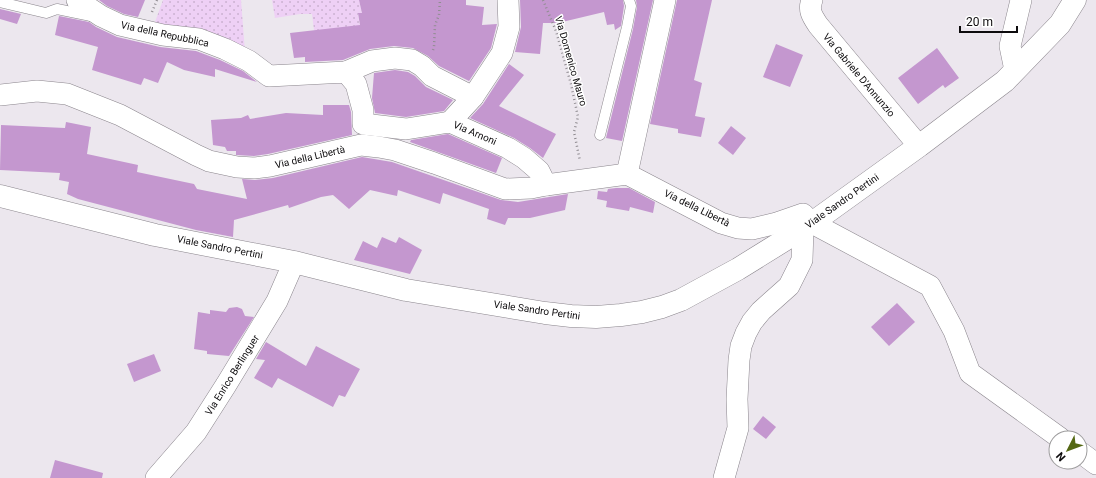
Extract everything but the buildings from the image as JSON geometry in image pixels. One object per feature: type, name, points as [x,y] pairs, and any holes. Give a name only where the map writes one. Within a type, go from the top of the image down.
[{"type":"street","name":"Via della Repubblica","points":[[77,0],[101,16],[120,25],[162,35],[199,40],[225,49],[249,61],[269,76],[346,72],[372,61],[395,58],[412,60],[422,66],[432,76],[473,97]]},
{"type":"street","points":[[450,122],[473,97],[502,53],[509,27],[508,0]]},
{"type":"street","points":[[627,174],[665,0]]},
{"type":"street","name":"Via Gabriele D'Annunzio","points":[[812,0],[810,6],[812,15],[818,25],[918,146]]},
{"type":"street","points":[[1015,70],[1010,46],[1021,0]]},
{"type":"street","name":"Viale Sandro Pertini","points":[[0,196],[155,235],[294,262],[406,290],[571,316],[598,317],[642,312],[681,300],[738,269],[807,226],[1005,81],[1060,24],[1075,0]]},
{"type":"street","name":"Via Arnoni","points":[[346,72],[356,84],[363,110],[363,124],[406,129],[450,122],[508,148],[524,158],[539,171],[546,185]]},
{"type":"street","name":"Via della Libertà","points":[[0,95],[37,91],[67,94],[120,115],[209,161],[237,167],[254,168],[270,166],[361,145],[395,150],[505,188],[530,188],[627,174],[721,222],[738,228],[752,229],[771,225],[803,214],[807,226]]},
{"type":"street","points":[[724,478],[738,428],[737,399],[741,346],[752,322],[761,311],[789,286],[802,260],[807,226],[930,286],[954,331],[970,373],[1049,430]]},
{"type":"street","name":"Via Enrico Berlinguer","points":[[156,478],[196,432],[222,392],[277,301],[294,262]]},
{"type":"lane","points":[[600,134],[627,27],[631,6],[629,0]]},
{"type":"lane","points":[[0,2],[46,13],[57,9],[90,16],[101,16]]},
{"type":"path","points":[[422,66],[434,47],[435,25],[439,16],[440,0]]},
{"type":"path","name":"Via Domenico Mauro","points":[[544,0],[556,31],[571,84],[578,117],[574,132],[578,151]]},
{"type":"shaded area","points":[[163,0],[241,0],[245,52],[155,22]]},
{"type":"shaded area","points":[[272,0],[359,0],[362,13],[358,14],[362,40],[314,30],[312,14],[300,14],[275,18]]}]
